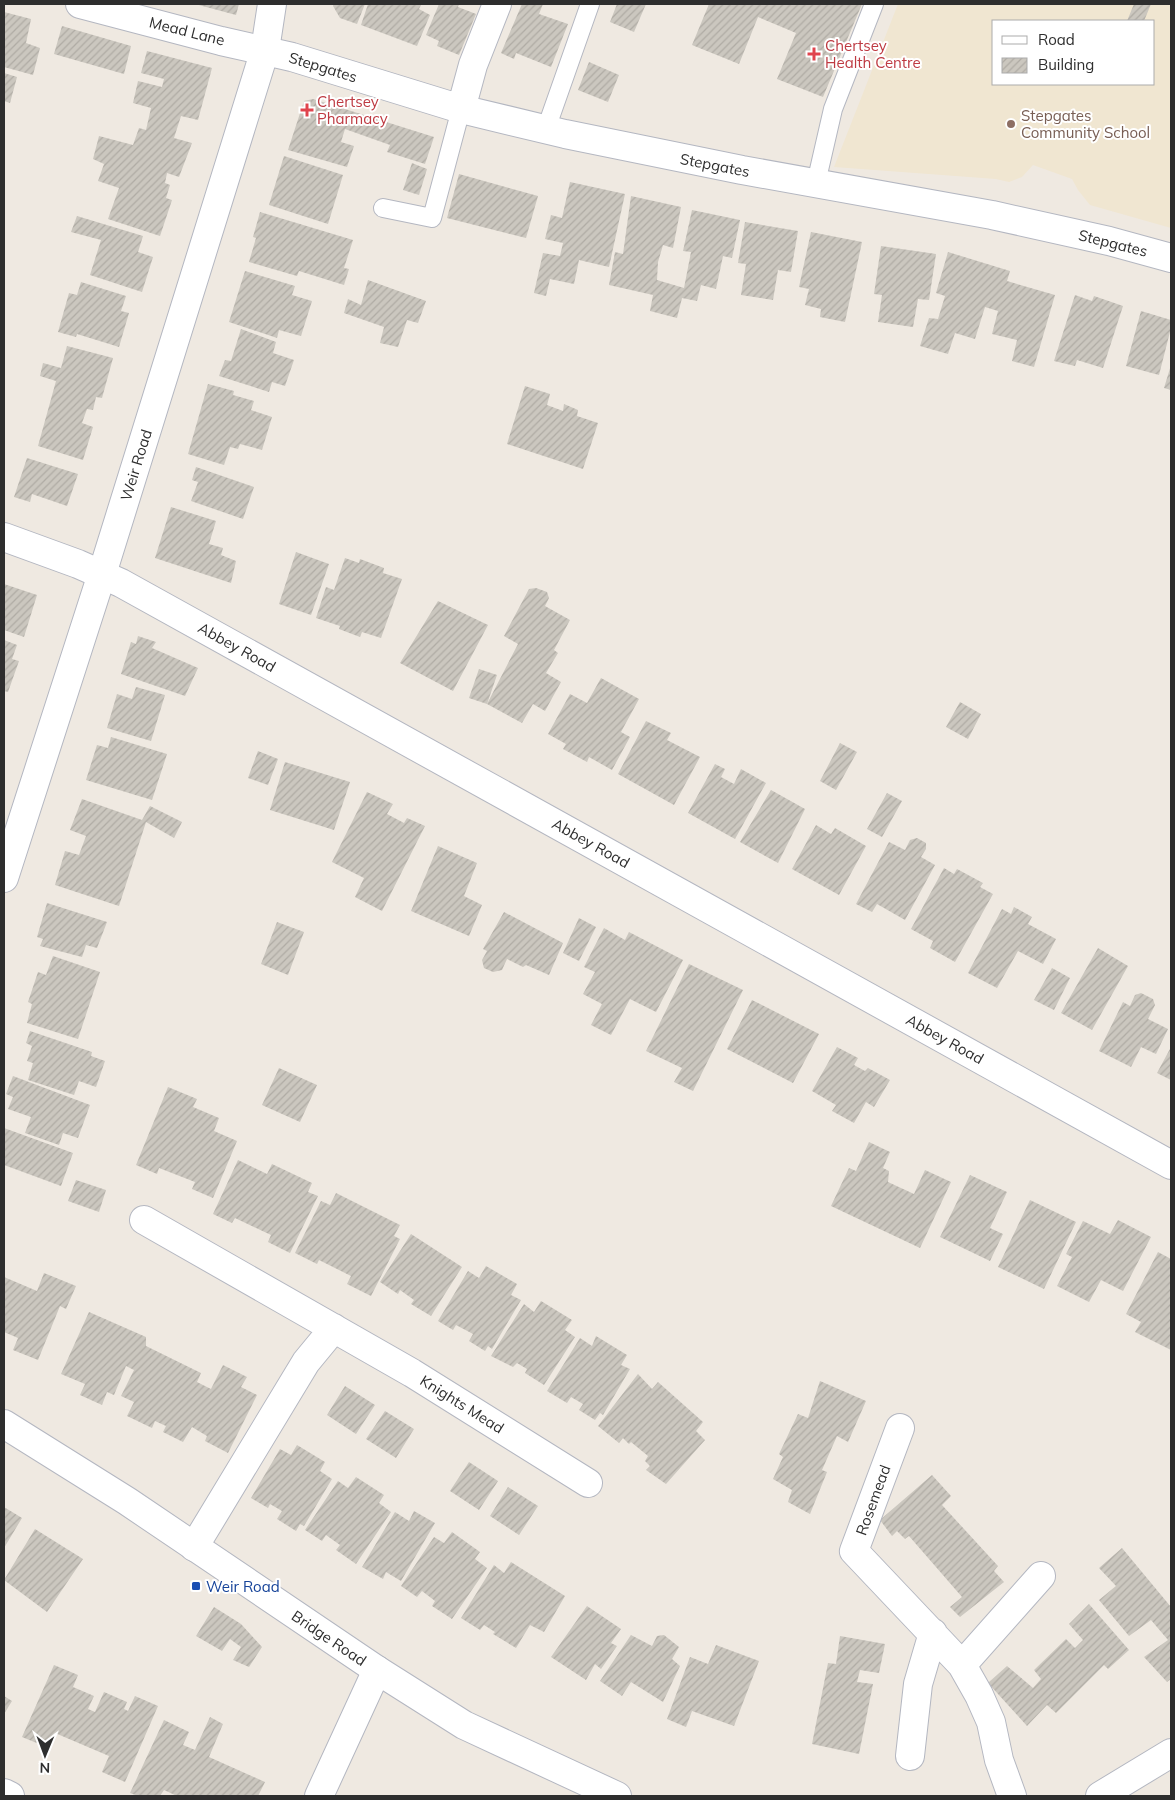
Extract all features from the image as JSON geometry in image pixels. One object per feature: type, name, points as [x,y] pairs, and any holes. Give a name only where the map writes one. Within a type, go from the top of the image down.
[{"type":"street","name":"Mead Lane","points":[[80,4],[265,50]]},
{"type":"street","name":"Weir Road","points":[[4,878],[102,574],[265,50],[272,4]]},
{"type":"street","points":[[461,109],[473,65],[497,4]]},
{"type":"street","name":"Stepgates","points":[[265,50],[461,109],[546,129],[634,149],[992,215],[1109,241],[1171,258]]},
{"type":"street","name":"Abbey Road","points":[[4,537],[102,574],[1171,1164]]},
{"type":"street","name":"Knights Mead","points":[[144,1220],[412,1372],[588,1484]]},
{"type":"street","points":[[194,1547],[306,1362],[334,1328]]},
{"type":"street","name":"Bridge Road","points":[[4,1424],[127,1501],[377,1670],[464,1725],[617,1796]]},
{"type":"street","name":"Rosemead","points":[[900,1428],[854,1551],[962,1665],[979,1694],[991,1722],[999,1760],[1012,1796]]},
{"type":"street","points":[[962,1665],[1041,1576]]},
{"type":"street","points":[[910,1756],[918,1684],[933,1634]]},
{"type":"street","points":[[320,1796],[377,1670]]},
{"type":"street","points":[[1100,1796],[1171,1753]]},
{"type":"street","points":[[4,1793],[10,1796]]},
{"type":"lane","points":[[546,129],[590,4]]},
{"type":"lane","points":[[816,183],[833,108],[874,4]]},
{"type":"lane","points":[[383,208],[432,218],[461,109]]},
{"type":"shaded area","name":"Stepgates Community School","points":[[898,4],[1171,4],[1171,228],[1090,205],[1072,179],[1033,165],[1022,177],[1009,182],[996,179],[834,167]]},
{"type":"building","points":[[195,4],[239,4],[236,15]]},
{"type":"building","points":[[334,4],[365,4],[357,24],[340,18],[333,6]]},
{"type":"building","points":[[368,4],[421,5],[419,9],[430,15],[417,46],[361,25]]},
{"type":"building","points":[[439,4],[459,4],[458,7],[476,14],[459,55],[437,46],[439,41],[426,35]]},
{"type":"building","points":[[522,4],[543,4],[539,14],[568,24],[551,67],[516,53],[514,59],[501,53]]},
{"type":"building","points":[[617,4],[646,4],[634,32],[610,22]]},
{"type":"building","name":"Chertsey Health Centre","points":[[709,4],[862,4],[823,97],[777,79],[796,33],[758,17],[739,64],[692,45]]},
{"type":"building","points":[[1134,4],[1151,4],[1144,20],[1127,20]]},
{"type":"building","points":[[4,12],[31,19],[26,43],[40,48],[33,75],[4,67]]},
{"type":"building","points":[[62,26],[131,46],[124,74],[54,54]]},
{"type":"building","points":[[147,51],[212,68],[198,120],[181,116],[174,138],[192,143],[179,177],[167,173],[165,183],[170,185],[166,198],[172,200],[160,236],[108,219],[119,188],[98,181],[104,164],[93,159],[99,136],[133,145],[139,128],[146,130],[151,108],[133,103],[138,81],[162,87],[164,79],[141,73]]},
{"type":"building","points":[[589,62],[619,75],[608,102],[578,90]]},
{"type":"building","points":[[4,73],[17,77],[10,103],[4,101]]},
{"type":"building","points":[[313,99],[434,137],[425,164],[387,152],[390,145],[345,129],[341,142],[354,146],[347,167],[288,150],[304,101]]},
{"type":"building","points":[[284,156],[343,175],[328,224],[269,205]]},
{"type":"building","points":[[412,163],[427,169],[419,195],[403,190]]},
{"type":"building","points":[[459,174],[538,196],[526,238],[447,218]]},
{"type":"building","points":[[570,182],[625,194],[609,267],[579,260],[574,284],[550,279],[546,296],[534,293],[543,253],[560,256],[563,243],[545,239],[551,215],[562,218]]},
{"type":"building","points":[[631,196],[681,207],[673,248],[663,245],[658,262],[657,280],[684,288],[691,252],[683,251],[692,210],[740,220],[732,258],[723,256],[716,289],[701,285],[697,301],[682,298],[677,318],[650,311],[653,295],[609,285],[615,252],[623,254]]},
{"type":"building","points":[[260,212],[353,240],[344,268],[349,269],[344,285],[299,271],[297,276],[249,262],[256,238],[253,237]]},
{"type":"building","points":[[77,216],[143,236],[138,252],[153,257],[142,292],[90,275],[101,240],[71,232]]},
{"type":"building","points":[[745,222],[798,231],[791,272],[778,270],[773,300],[741,295],[746,264],[738,263]]},
{"type":"building","points":[[811,232],[862,242],[845,322],[820,317],[821,309],[805,305],[809,289],[799,287]]},
{"type":"building","points":[[881,246],[936,254],[929,300],[918,299],[913,327],[878,322],[882,295],[874,294]]},
{"type":"building","points":[[948,252],[1010,271],[1007,281],[1055,295],[1034,367],[1012,361],[1017,340],[992,334],[998,311],[985,307],[975,339],[955,333],[948,354],[920,346],[929,318],[938,319],[945,296],[936,293]]},
{"type":"building","points":[[245,271],[295,286],[292,295],[312,301],[301,336],[279,330],[277,338],[229,322]]},
{"type":"building","points":[[368,280],[426,301],[418,323],[407,320],[398,347],[380,343],[384,327],[344,313],[348,299],[361,305]]},
{"type":"building","points":[[81,282],[126,296],[121,311],[129,313],[119,347],[77,334],[76,337],[58,332],[69,293],[77,295]]},
{"type":"building","points":[[1075,295],[1092,301],[1094,296],[1123,306],[1103,368],[1077,360],[1075,366],[1054,361]]},
{"type":"building","points":[[1141,311],[1171,320],[1171,328],[1159,375],[1126,366]]},
{"type":"building","points":[[241,329],[276,342],[273,353],[294,360],[285,386],[272,382],[269,392],[219,376],[225,360],[231,361]]},
{"type":"building","points":[[67,346],[113,358],[102,398],[96,397],[93,410],[87,409],[82,423],[93,427],[83,460],[38,446],[56,381],[40,376],[43,363],[61,368]]},
{"type":"building","points":[[1171,365],[1171,390],[1164,388]]},
{"type":"building","points":[[208,384],[234,391],[233,395],[254,401],[251,410],[272,417],[262,450],[240,444],[238,449],[230,447],[224,465],[188,454]]},
{"type":"building","points":[[525,386],[550,394],[547,405],[563,411],[564,404],[578,410],[577,416],[598,423],[583,469],[507,444]]},
{"type":"building","points":[[27,458],[78,474],[67,506],[32,494],[30,502],[14,497]]},
{"type":"building","points":[[196,467],[254,487],[243,519],[191,501],[198,482],[192,480]]},
{"type":"building","points":[[171,507],[216,521],[209,544],[223,548],[221,555],[236,561],[231,583],[155,558]]},
{"type":"building","points":[[296,552],[329,564],[311,615],[279,604]]},
{"type":"building","points":[[345,558],[359,563],[360,559],[384,568],[383,573],[402,579],[381,638],[362,632],[360,637],[339,629],[340,626],[316,618],[326,587],[334,590]]},
{"type":"building","points":[[4,584],[37,595],[24,637],[4,630]]},
{"type":"building","points":[[536,588],[547,592],[549,598],[545,606],[570,620],[554,650],[558,653],[546,673],[561,682],[545,711],[533,704],[522,723],[487,704],[518,644],[504,636],[529,589]]},
{"type":"building","points":[[438,601],[488,625],[453,691],[400,663]]},
{"type":"building","points":[[138,636],[156,642],[152,648],[198,668],[185,696],[121,674],[131,642],[136,644]]},
{"type":"building","points":[[4,640],[17,645],[12,659],[19,661],[8,692],[4,691]]},
{"type":"building","points":[[479,669],[497,675],[487,704],[469,698]]},
{"type":"building","points":[[601,678],[639,699],[621,732],[630,737],[612,770],[589,757],[587,762],[563,749],[566,744],[548,734],[570,694],[587,703]]},
{"type":"building","points":[[136,687],[165,695],[151,741],[107,728],[117,694],[132,699]]},
{"type":"building","points":[[960,702],[981,714],[968,739],[946,727]]},
{"type":"building","points":[[646,721],[671,733],[667,740],[700,757],[674,805],[618,774]]},
{"type":"building","points":[[111,737],[167,754],[152,800],[86,780],[97,745],[108,748]]},
{"type":"building","points":[[840,743],[857,752],[836,790],[820,781]]},
{"type":"building","points":[[258,751],[278,759],[268,785],[248,778]]},
{"type":"building","points":[[285,762],[350,782],[334,830],[270,810]]},
{"type":"building","points":[[715,764],[725,769],[721,777],[734,784],[741,769],[766,783],[735,839],[688,813]]},
{"type":"building","points":[[771,790],[805,809],[778,863],[740,842]]},
{"type":"building","points":[[367,792],[393,804],[387,814],[404,823],[407,818],[425,826],[382,911],[355,897],[364,878],[332,862]]},
{"type":"building","points":[[887,793],[902,801],[882,837],[867,829]]},
{"type":"building","points":[[82,799],[142,820],[150,806],[182,822],[174,838],[146,822],[119,906],[55,885],[65,851],[79,855],[86,836],[70,830]]},
{"type":"building","points":[[816,825],[831,834],[835,828],[866,846],[839,895],[792,869]]},
{"type":"building","points":[[917,838],[926,843],[926,849],[921,857],[935,865],[905,920],[877,904],[872,912],[856,904],[889,842],[905,850],[910,840]]},
{"type":"building","points":[[438,846],[477,863],[464,896],[482,905],[469,936],[411,911]]},
{"type":"building","points":[[944,868],[954,874],[957,869],[983,883],[980,887],[993,894],[955,962],[930,948],[933,941],[911,929]]},
{"type":"building","points":[[47,903],[107,922],[97,948],[86,945],[82,957],[40,946],[43,939],[37,937]]},
{"type":"building","points":[[1014,907],[1032,917],[1028,924],[1056,939],[1043,964],[1018,951],[997,988],[968,973],[1002,909],[1011,914]]},
{"type":"building","points":[[504,912],[563,943],[549,975],[526,965],[523,967],[507,959],[502,970],[493,972],[484,968],[482,960],[487,951],[483,949]]},
{"type":"building","points":[[579,918],[596,927],[579,961],[563,953]]},
{"type":"building","points":[[277,922],[304,932],[288,975],[261,964]]},
{"type":"building","points":[[604,928],[625,940],[629,932],[683,960],[656,1012],[630,999],[611,1035],[591,1025],[602,1004],[583,994],[595,972],[584,967]]},
{"type":"building","points":[[1098,948],[1128,966],[1092,1030],[1061,1013]]},
{"type":"building","points":[[53,956],[100,972],[78,1039],[27,1023],[32,1004],[28,1002],[38,972],[46,975]]},
{"type":"building","points":[[689,964],[743,990],[693,1091],[674,1082],[682,1068],[646,1051]]},
{"type":"building","points":[[1052,968],[1070,978],[1054,1010],[1034,1000]]},
{"type":"building","points":[[1141,993],[1153,999],[1155,1005],[1148,1019],[1168,1029],[1156,1054],[1141,1047],[1131,1067],[1099,1051],[1123,1002],[1130,1006],[1135,995]]},
{"type":"building","points":[[752,1000],[819,1034],[793,1083],[727,1049]]},
{"type":"building","points":[[30,1031],[92,1052],[91,1056],[105,1061],[96,1087],[79,1081],[74,1095],[28,1080],[33,1063],[27,1061],[32,1046],[26,1043]]},
{"type":"building","points":[[837,1047],[858,1058],[854,1065],[865,1071],[868,1068],[890,1080],[874,1107],[866,1102],[854,1123],[832,1111],[836,1105],[812,1091]]},
{"type":"building","points":[[1171,1047],[1171,1080],[1157,1073]]},
{"type":"building","points":[[279,1068],[317,1085],[300,1122],[262,1105]]},
{"type":"building","points":[[13,1076],[90,1105],[78,1138],[63,1133],[59,1145],[25,1133],[31,1117],[8,1109],[13,1097],[6,1094]]},
{"type":"building","points":[[168,1087],[197,1099],[193,1107],[219,1118],[214,1131],[237,1141],[213,1198],[192,1189],[195,1182],[159,1168],[157,1174],[136,1165]]},
{"type":"building","points":[[4,1128],[73,1153],[61,1186],[4,1165]]},
{"type":"building","points":[[869,1142],[890,1152],[883,1168],[889,1171],[888,1182],[914,1194],[925,1170],[951,1182],[920,1248],[831,1206],[849,1168],[856,1171]]},
{"type":"building","points":[[238,1160],[267,1174],[272,1164],[312,1183],[308,1192],[318,1196],[290,1253],[268,1242],[271,1235],[235,1218],[232,1223],[213,1214]]},
{"type":"building","points":[[970,1175],[1007,1192],[990,1228],[1003,1234],[990,1261],[940,1237]]},
{"type":"building","points":[[76,1180],[106,1190],[99,1212],[68,1201]]},
{"type":"building","points":[[336,1193],[400,1225],[394,1236],[400,1239],[371,1296],[347,1284],[351,1276],[319,1260],[317,1264],[295,1253],[321,1201],[330,1205]]},
{"type":"building","points":[[1030,1200],[1076,1222],[1044,1289],[998,1267]]},
{"type":"building","points":[[1118,1220],[1151,1237],[1123,1291],[1101,1280],[1089,1302],[1057,1286],[1072,1257],[1066,1254],[1083,1221],[1110,1234]]},
{"type":"building","points":[[411,1234],[462,1267],[431,1316],[411,1304],[414,1300],[400,1290],[398,1294],[380,1282]]},
{"type":"building","points":[[1158,1252],[1171,1259],[1171,1350],[1135,1332],[1141,1322],[1126,1314]]},
{"type":"building","points":[[486,1266],[517,1284],[511,1295],[521,1300],[492,1349],[488,1346],[485,1351],[469,1341],[473,1334],[456,1325],[453,1330],[438,1321],[468,1271],[479,1278]]},
{"type":"building","points":[[44,1273],[76,1286],[66,1309],[60,1306],[38,1360],[13,1350],[18,1338],[4,1332],[4,1277],[37,1291]]},
{"type":"building","points":[[541,1301],[572,1320],[565,1330],[575,1337],[544,1385],[525,1373],[527,1369],[517,1363],[513,1367],[491,1356],[524,1304],[534,1312]]},
{"type":"building","points":[[89,1312],[146,1337],[146,1346],[201,1373],[197,1382],[211,1389],[223,1365],[247,1377],[241,1387],[257,1395],[228,1453],[205,1441],[207,1436],[192,1427],[183,1442],[163,1432],[166,1426],[155,1421],[152,1428],[127,1416],[134,1402],[121,1396],[134,1370],[126,1366],[114,1395],[107,1392],[102,1405],[80,1395],[85,1384],[61,1374]]},
{"type":"building","points":[[596,1336],[627,1355],[621,1365],[630,1369],[603,1415],[600,1413],[595,1420],[579,1410],[583,1404],[571,1397],[567,1403],[547,1391],[580,1338],[592,1346]]},
{"type":"building","points":[[638,1374],[652,1389],[658,1382],[703,1422],[696,1431],[705,1440],[666,1484],[646,1470],[650,1466],[645,1461],[648,1456],[623,1438],[619,1443],[598,1426]]},
{"type":"building","points":[[820,1381],[866,1401],[848,1442],[837,1436],[822,1470],[827,1472],[810,1514],[788,1502],[792,1490],[773,1479],[783,1457],[779,1454],[798,1414],[808,1418]]},
{"type":"building","points":[[345,1386],[375,1405],[356,1434],[327,1415]]},
{"type":"building","points":[[385,1411],[414,1429],[396,1458],[366,1439]]},
{"type":"building","points":[[297,1445],[325,1462],[320,1471],[332,1479],[304,1526],[300,1524],[296,1531],[277,1519],[282,1511],[270,1504],[268,1508],[251,1498],[280,1449],[291,1455]]},
{"type":"building","points":[[469,1462],[498,1481],[479,1510],[450,1491]]},
{"type":"building","points":[[932,1475],[951,1496],[942,1505],[998,1566],[994,1571],[1004,1582],[960,1617],[950,1607],[962,1597],[909,1536],[905,1539],[897,1531],[892,1536],[880,1520]]},
{"type":"building","points":[[356,1477],[384,1495],[379,1503],[391,1512],[356,1564],[336,1550],[340,1545],[326,1535],[322,1541],[305,1530],[338,1481],[348,1488]]},
{"type":"building","points":[[508,1487],[538,1506],[519,1535],[490,1516]]},
{"type":"building","points":[[4,1507],[22,1518],[4,1548]]},
{"type":"building","points":[[414,1511],[435,1523],[401,1581],[386,1572],[383,1579],[362,1567],[395,1512],[409,1521]]},
{"type":"building","points":[[35,1529],[83,1559],[47,1612],[4,1580]]},
{"type":"building","points":[[452,1532],[480,1552],[475,1559],[487,1568],[452,1619],[432,1606],[435,1601],[422,1591],[417,1597],[401,1586],[434,1537],[444,1543]]},
{"type":"building","points":[[1122,1548],[1171,1607],[1171,1679],[1167,1682],[1144,1657],[1168,1640],[1151,1620],[1129,1636],[1099,1600],[1116,1586],[1099,1568]]},
{"type":"building","points":[[511,1562],[565,1596],[544,1632],[530,1625],[516,1648],[493,1634],[495,1632],[484,1625],[480,1630],[461,1618],[494,1565],[504,1573]]},
{"type":"building","points":[[1089,1604],[1129,1650],[1108,1669],[1104,1665],[1056,1713],[1047,1705],[1027,1726],[988,1683],[1007,1666],[1033,1688],[1041,1679],[1034,1670],[1066,1639],[1075,1648],[1083,1640],[1069,1624]]},
{"type":"building","points":[[587,1606],[621,1629],[611,1643],[617,1646],[601,1669],[595,1664],[586,1680],[551,1657]]},
{"type":"building","points":[[214,1607],[241,1624],[262,1647],[249,1667],[233,1660],[241,1647],[230,1639],[222,1651],[196,1636]]},
{"type":"building","points":[[631,1635],[652,1646],[657,1636],[664,1635],[679,1647],[672,1659],[680,1666],[663,1702],[631,1682],[622,1696],[600,1681]]},
{"type":"building","points":[[840,1636],[885,1644],[879,1673],[860,1670],[857,1682],[873,1684],[859,1754],[812,1744],[828,1663],[836,1664]]},
{"type":"building","points":[[716,1645],[759,1661],[734,1726],[692,1711],[686,1727],[667,1719],[690,1657],[708,1664]]},
{"type":"building","points":[[54,1665],[78,1675],[73,1687],[94,1696],[88,1709],[95,1712],[104,1692],[127,1702],[124,1709],[128,1711],[135,1696],[158,1706],[125,1782],[102,1772],[109,1756],[55,1733],[49,1748],[22,1737]]},
{"type":"building","points":[[4,1696],[12,1701],[4,1714]]},
{"type":"building","points":[[210,1717],[223,1724],[209,1757],[265,1782],[258,1796],[177,1796],[164,1790],[160,1796],[138,1796],[130,1793],[164,1720],[189,1732],[183,1745],[195,1750]]},
{"type":"place","name":"Chertsey Health Centre","points":[[814,54]]},
{"type":"place","name":"Chertsey Pharmacy","points":[[307,110]]},
{"type":"place","name":"Stepgates Community School","points":[[1011,124]]},
{"type":"place","name":"Weir Road","points":[[196,1586]]}]
